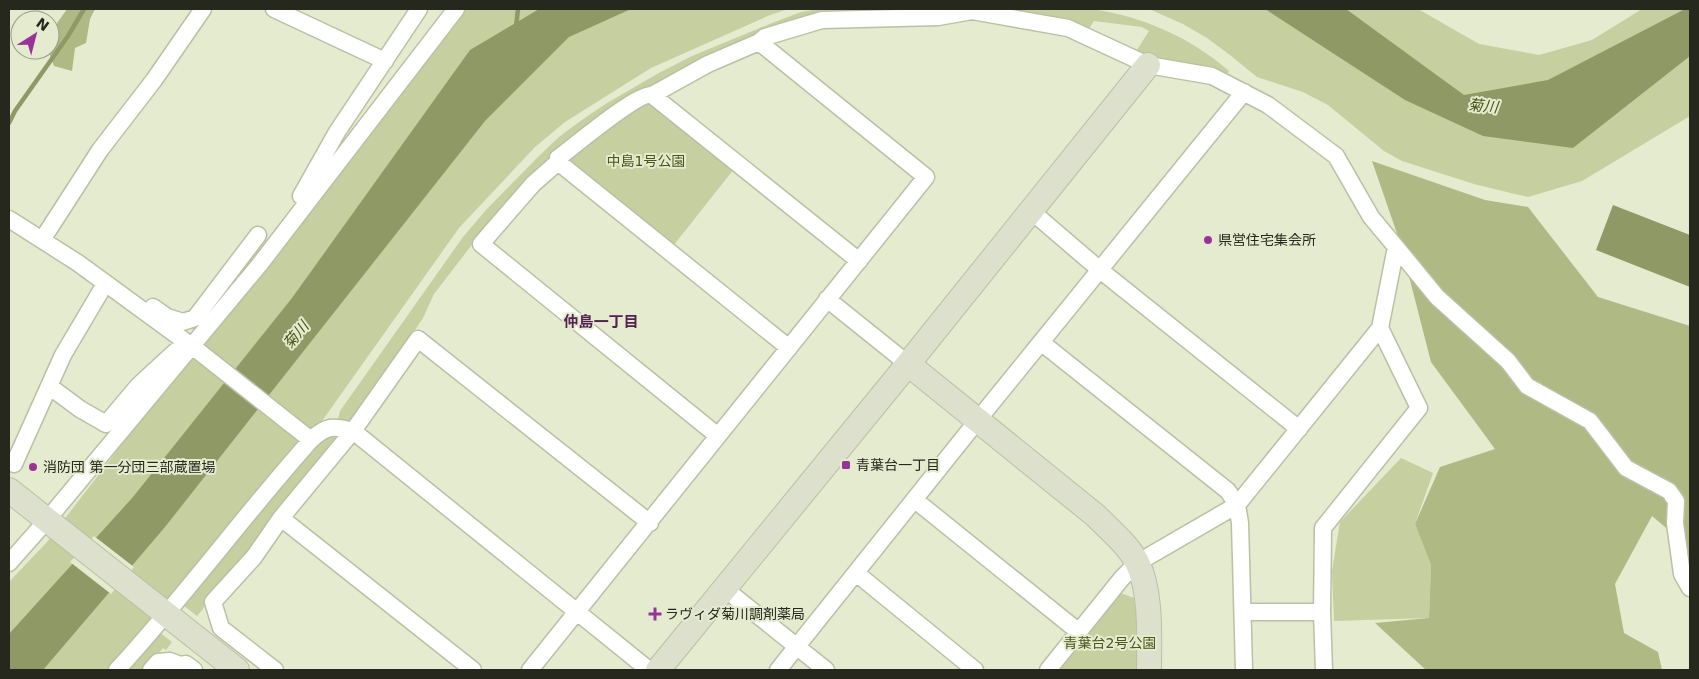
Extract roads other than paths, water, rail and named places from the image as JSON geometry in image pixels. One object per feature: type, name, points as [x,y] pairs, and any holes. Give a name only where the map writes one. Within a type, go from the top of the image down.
[{"type":"street","points":[[42,240],[100,150],[154,80],[203,9]]},
{"type":"street","points":[[274,9],[385,61]]},
{"type":"street","points":[[273,246],[337,132],[420,9]]},
{"type":"street","points":[[9,563],[49,522],[273,246],[456,9]]},
{"type":"street","points":[[652,95],[708,64],[759,42],[765,37],[822,20],[938,17],[972,11],[1068,28],[1148,65],[1212,76],[1268,105],[1336,156],[1371,217],[1437,298],[1508,361],[1528,386],[1590,421],[1626,468],[1669,491],[1676,501],[1675,523],[1682,574],[1690,588]]},
{"type":"street","points":[[530,670],[650,524],[718,436],[926,177],[759,42]]},
{"type":"street","points":[[658,670],[908,364],[1148,65]]},
{"type":"street","points":[[778,670],[1244,92]]},
{"type":"street","points":[[718,436],[481,244],[533,184],[558,162],[558,158],[629,104],[647,94],[652,95],[859,261]]},
{"type":"street","points":[[558,162],[789,348]]},
{"type":"street","points":[[1030,210],[1100,270],[1299,429]]},
{"type":"street","points":[[9,219],[78,263],[191,346],[309,438]]},
{"type":"street","points":[[78,263],[119,283],[167,317],[183,322],[195,318],[258,235]]},
{"type":"street","points":[[1048,670],[1137,562],[1238,505],[1380,328],[1396,247]]},
{"type":"street","points":[[9,460],[14,464],[63,354],[105,284]]},
{"type":"street","points":[[827,300],[1095,516],[1120,539],[1137,562],[1145,587],[1148,616],[1149,670]]},
{"type":"street","points":[[1324,670],[1322,612],[1324,528],[1419,408],[1380,328]]},
{"type":"street","points":[[275,670],[221,628],[213,602],[254,557],[281,518],[353,431],[418,339],[650,524]]},
{"type":"street","points":[[1042,343],[1228,491],[1238,505],[1244,670]]},
{"type":"street","points":[[49,386],[80,409],[106,424],[138,386],[191,346]]},
{"type":"street","points":[[117,670],[309,438],[320,431],[336,426],[353,431],[649,670]]},
{"type":"street","points":[[9,490],[237,670]]},
{"type":"street","points":[[915,500],[1080,632]]},
{"type":"street","points":[[281,518],[473,670]]},
{"type":"street","points":[[856,574],[975,670]]},
{"type":"street","points":[[725,589],[826,670]]},
{"type":"street","points":[[1243,612],[1322,612]]},
{"type":"street","points":[[151,670],[158,662],[170,661],[180,666],[186,664],[194,670]]},
{"type":"water","name":"菊川","points":[[539,9],[631,9],[569,37],[485,121],[165,527],[43,670],[9,670],[9,634],[133,497],[292,298],[470,50]]},
{"type":"water","name":"菊川","points":[[1265,9],[1346,9],[1464,95],[1548,80],[1685,9],[1690,9],[1690,56],[1573,148],[1483,136],[1405,100]]},
{"type":"water","points":[[1613,205],[1690,235],[1690,287],[1596,250]]},
{"type":"waterway","points":[[9,123],[15,111],[68,36],[84,9]]},
{"type":"waterway","points":[[516,27],[518,9]]},
{"type":"place","name":"県営住宅集会所","points":[[1208,240]]},
{"type":"place","name":"青葉台一丁目","points":[[846,465]]},
{"type":"place","name":"消防団 第一分団三部蔵置場","points":[[33,467]]},
{"type":"place","name":"ラヴィダ菊川調剤薬局","points":[[655,614]]},
{"type":"district","name":"仲島一丁目","points":[[601,322]]},
{"type":"park label","name":"中島1号公園","points":[[646,161]]},
{"type":"park label","name":"青葉台2号公園","points":[[1110,643]]}]
